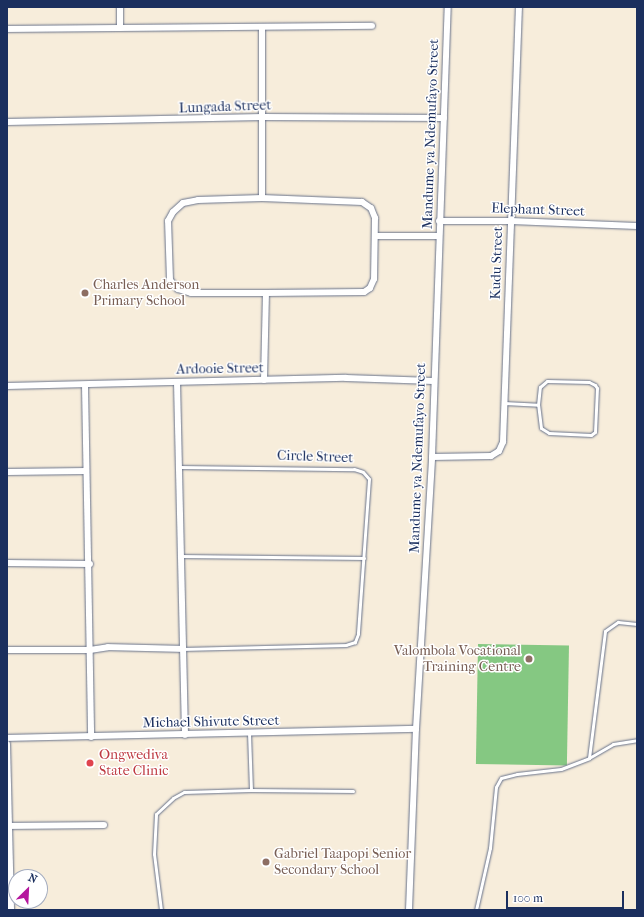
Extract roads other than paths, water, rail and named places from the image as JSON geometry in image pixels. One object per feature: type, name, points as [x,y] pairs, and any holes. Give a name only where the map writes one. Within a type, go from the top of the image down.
[{"type":"street","points":[[120,7],[120,28]]},
{"type":"street","name":"Mandume ya Ndemufayo Street","points":[[409,910],[416,729],[432,457],[438,236],[448,7]]},
{"type":"street","name":"Kudu Street","points":[[432,457],[491,456],[499,451],[503,442],[519,7]]},
{"type":"street","points":[[7,29],[372,26]]},
{"type":"street","points":[[262,27],[262,198]]},
{"type":"street","name":"Lungada Street","points":[[7,122],[263,117],[444,118]]},
{"type":"street","points":[[262,198],[362,202],[371,208],[375,218],[374,279],[370,288],[364,292],[266,293],[191,293],[178,289],[170,280],[168,221],[173,212],[183,203],[262,198]]},
{"type":"street","name":"Elephant Street","points":[[439,221],[511,221],[637,226]]},
{"type":"street","points":[[374,236],[438,236]]},
{"type":"street","points":[[264,380],[266,293]]},
{"type":"street","name":"Ardooie Street","points":[[7,386],[346,378],[433,381]]},
{"type":"street","points":[[177,382],[185,735]]},
{"type":"street","points":[[85,385],[86,471],[90,564],[91,737]]},
{"type":"street","points":[[7,472],[86,471]]},
{"type":"street","points":[[7,563],[90,564]]},
{"type":"street","points":[[7,650],[90,650],[108,647],[183,649]]},
{"type":"street","name":"Michael Shivute Street","points":[[7,738],[416,729]]},
{"type":"street","points":[[7,744],[11,910]]},
{"type":"street","points":[[8,826],[104,825]]},
{"type":"lane","points":[[543,382],[589,382],[597,388],[597,430],[591,435],[544,432],[540,428],[538,405],[540,387],[543,382]]},
{"type":"lane","points":[[504,403],[538,405]]},
{"type":"lane","name":"Circle Street","points":[[179,467],[354,469],[363,472],[369,479],[364,558],[355,642],[346,645],[183,649]]},
{"type":"lane","points":[[181,556],[364,558]]},
{"type":"lane","points":[[589,758],[605,630],[618,622],[637,624]]},
{"type":"lane","points":[[249,733],[251,790]]},
{"type":"lane","points":[[476,910],[490,848],[496,788],[501,778],[517,774],[562,769],[589,758],[613,744],[637,740]]},
{"type":"lane","points":[[161,910],[154,854],[156,814],[173,798],[184,792],[251,790],[353,791]]},
{"type":"place","name":"Charles Anderson Primary School","points":[[85,293]]},
{"type":"place","name":"Valombola Vocational Training Centre","points":[[529,659]]},
{"type":"place","name":"Ongwediva State Clinic","points":[[90,763]]},
{"type":"place","name":"Gabriel Taapopi Senior Secondary School","points":[[266,862]]}]
